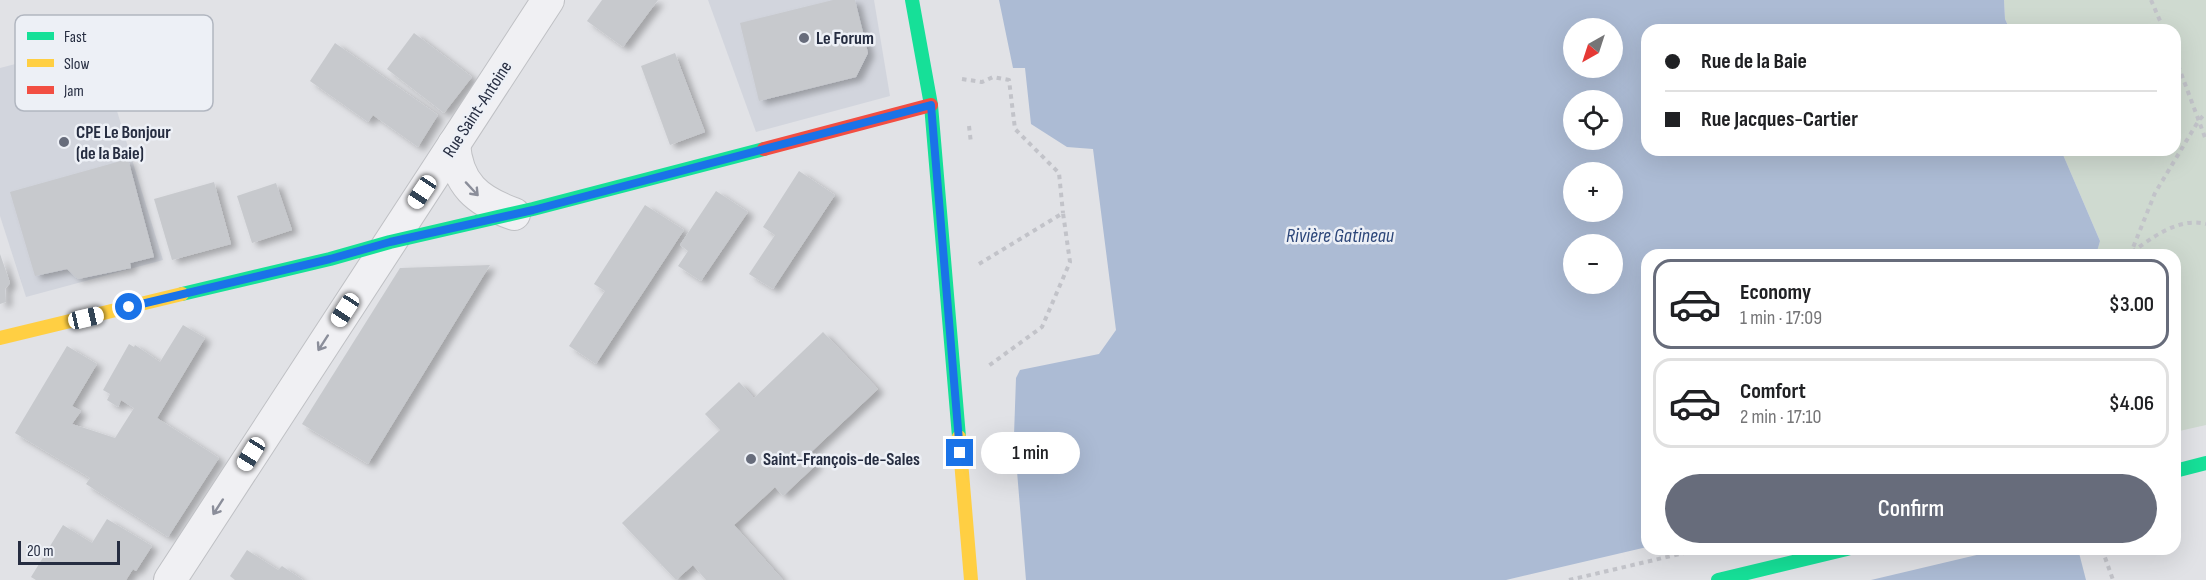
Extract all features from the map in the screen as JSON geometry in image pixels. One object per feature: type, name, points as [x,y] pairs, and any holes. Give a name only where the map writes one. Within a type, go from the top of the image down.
[{"type":"street","name":"Rue Saint-Antoine","points":[[170,580],[548,0]]},
{"type":"street","points":[[912,0],[931,105],[971,580]]},
{"type":"street","points":[[0,338],[330,259],[390,242],[514,214],[931,105]]},
{"type":"street","points":[[454,144],[458,170],[472,190],[495,207],[514,214]]},
{"type":"street","points":[[2181,469],[2206,463]]},
{"type":"street","points":[[1718,580],[1822,555]]},
{"type":"path","points":[[2151,0],[2161,24]]},
{"type":"path","points":[[2181,73],[2206,140]]},
{"type":"path","points":[[962,79],[982,82],[993,77],[1009,81],[1015,129],[1059,173],[1071,262],[1042,327],[986,367]]},
{"type":"path","points":[[2181,150],[2199,120],[2206,113]]},
{"type":"path","points":[[2133,249],[2155,193],[2177,156]]},
{"type":"path","points":[[977,266],[1063,213]]},
{"type":"path","points":[[2138,249],[2155,236],[2175,226],[2196,222],[2206,224]]},
{"type":"path","points":[[1569,580],[1675,555]]},
{"type":"path","points":[[2104,555],[2113,580]]},
{"type":"shaded area","points":[[708,0],[874,0],[890,96],[756,132]]},
{"type":"shaded area","points":[[2004,0],[2206,0],[2206,425],[2181,431],[2181,249],[2098,249],[2100,241],[2064,156],[2181,156],[2181,24],[2007,24]]},
{"type":"shaded area","name":"CPE Le Bonjour (de la Baie)","points":[[15,64],[15,111],[117,111],[163,260],[26,297],[0,216],[0,68]]},
{"type":"water","name":"Rivière Gatineau","points":[[999,0],[2004,0],[2007,24],[1641,24],[1641,156],[2064,156],[2100,241],[2098,249],[1641,249],[1641,555],[2080,555],[2086,580],[1026,580],[1014,435],[1016,378],[1020,370],[1099,354],[1116,330],[1093,149],[1067,147],[1031,124],[1025,68],[1013,68]]},
{"type":"pier","points":[[1641,548],[1641,555],[1977,555],[1871,580],[1506,580]]},
{"type":"building","points":[[602,0],[658,0],[623,47],[587,21]]},
{"type":"building","name":"Le Forum","points":[[833,0],[855,0],[868,53],[856,77],[759,101],[740,23]]},
{"type":"building","points":[[414,33],[472,77],[444,113],[387,69]]},
{"type":"building","points":[[335,43],[438,115],[418,147],[373,115],[368,122],[310,81]]},
{"type":"building","points":[[675,53],[705,132],[670,145],[641,66]]},
{"type":"building","points":[[128,159],[154,257],[130,263],[131,268],[78,279],[67,269],[35,276],[10,192]]},
{"type":"building","points":[[799,171],[835,195],[773,289],[749,274],[775,235],[763,227]]},
{"type":"building","points":[[214,182],[231,244],[172,260],[154,199]]},
{"type":"building","points":[[276,183],[292,230],[252,243],[237,196]]},
{"type":"building","points":[[716,191],[748,212],[701,281],[678,266],[688,251],[680,245]]},
{"type":"building","points":[[645,205],[684,230],[596,364],[569,346],[605,291],[594,284]]},
{"type":"building","points":[[0,254],[10,283],[5,289],[6,302],[0,304]]},
{"type":"building","points":[[490,265],[368,464],[302,424],[400,268]]},
{"type":"building","points":[[183,325],[205,338],[157,418],[219,458],[168,537],[86,484],[90,478],[15,433],[67,346],[97,364],[72,406],[81,411],[72,424],[115,438],[134,408],[121,400],[118,407],[107,400],[110,394],[103,390],[129,344],[134,347],[135,345],[160,362]]},
{"type":"building","name":"Saint-François-de-Sales","points":[[823,332],[878,389],[808,455],[817,464],[783,496],[775,487],[734,525],[783,580],[706,580],[693,565],[676,580],[622,523],[720,430],[705,414],[739,382],[754,398]]},
{"type":"building","points":[[107,519],[152,546],[136,571],[133,569],[126,580],[36,580],[31,577],[63,525],[92,543]]},
{"type":"building","points":[[247,550],[278,570],[282,566],[303,580],[235,580],[230,576]]},
{"type":"traffic: fast","points":[[912,0],[931,105],[959,437]]},
{"type":"traffic: fast","points":[[182,294],[533,209],[764,149]]},
{"type":"traffic: fast","points":[[2181,469],[2206,463]]},
{"type":"traffic: fast","points":[[1718,580],[1822,555]]},
{"type":"traffic: slow","points":[[0,338],[182,294]]},
{"type":"traffic: slow","points":[[959,437],[971,580]]},
{"type":"traffic: jam","points":[[764,149],[931,105]]},
{"type":"place","name":"Le Forum","points":[[804,38]]},
{"type":"place","name":"CPE Le Bonjour (de la Baie)","points":[[64,142]]},
{"type":"place","name":"Saint-François-de-Sales","points":[[751,459]]},
{"type":"route","points":[[129,307],[330,259],[390,242],[533,210],[931,105],[960,453]]}]
